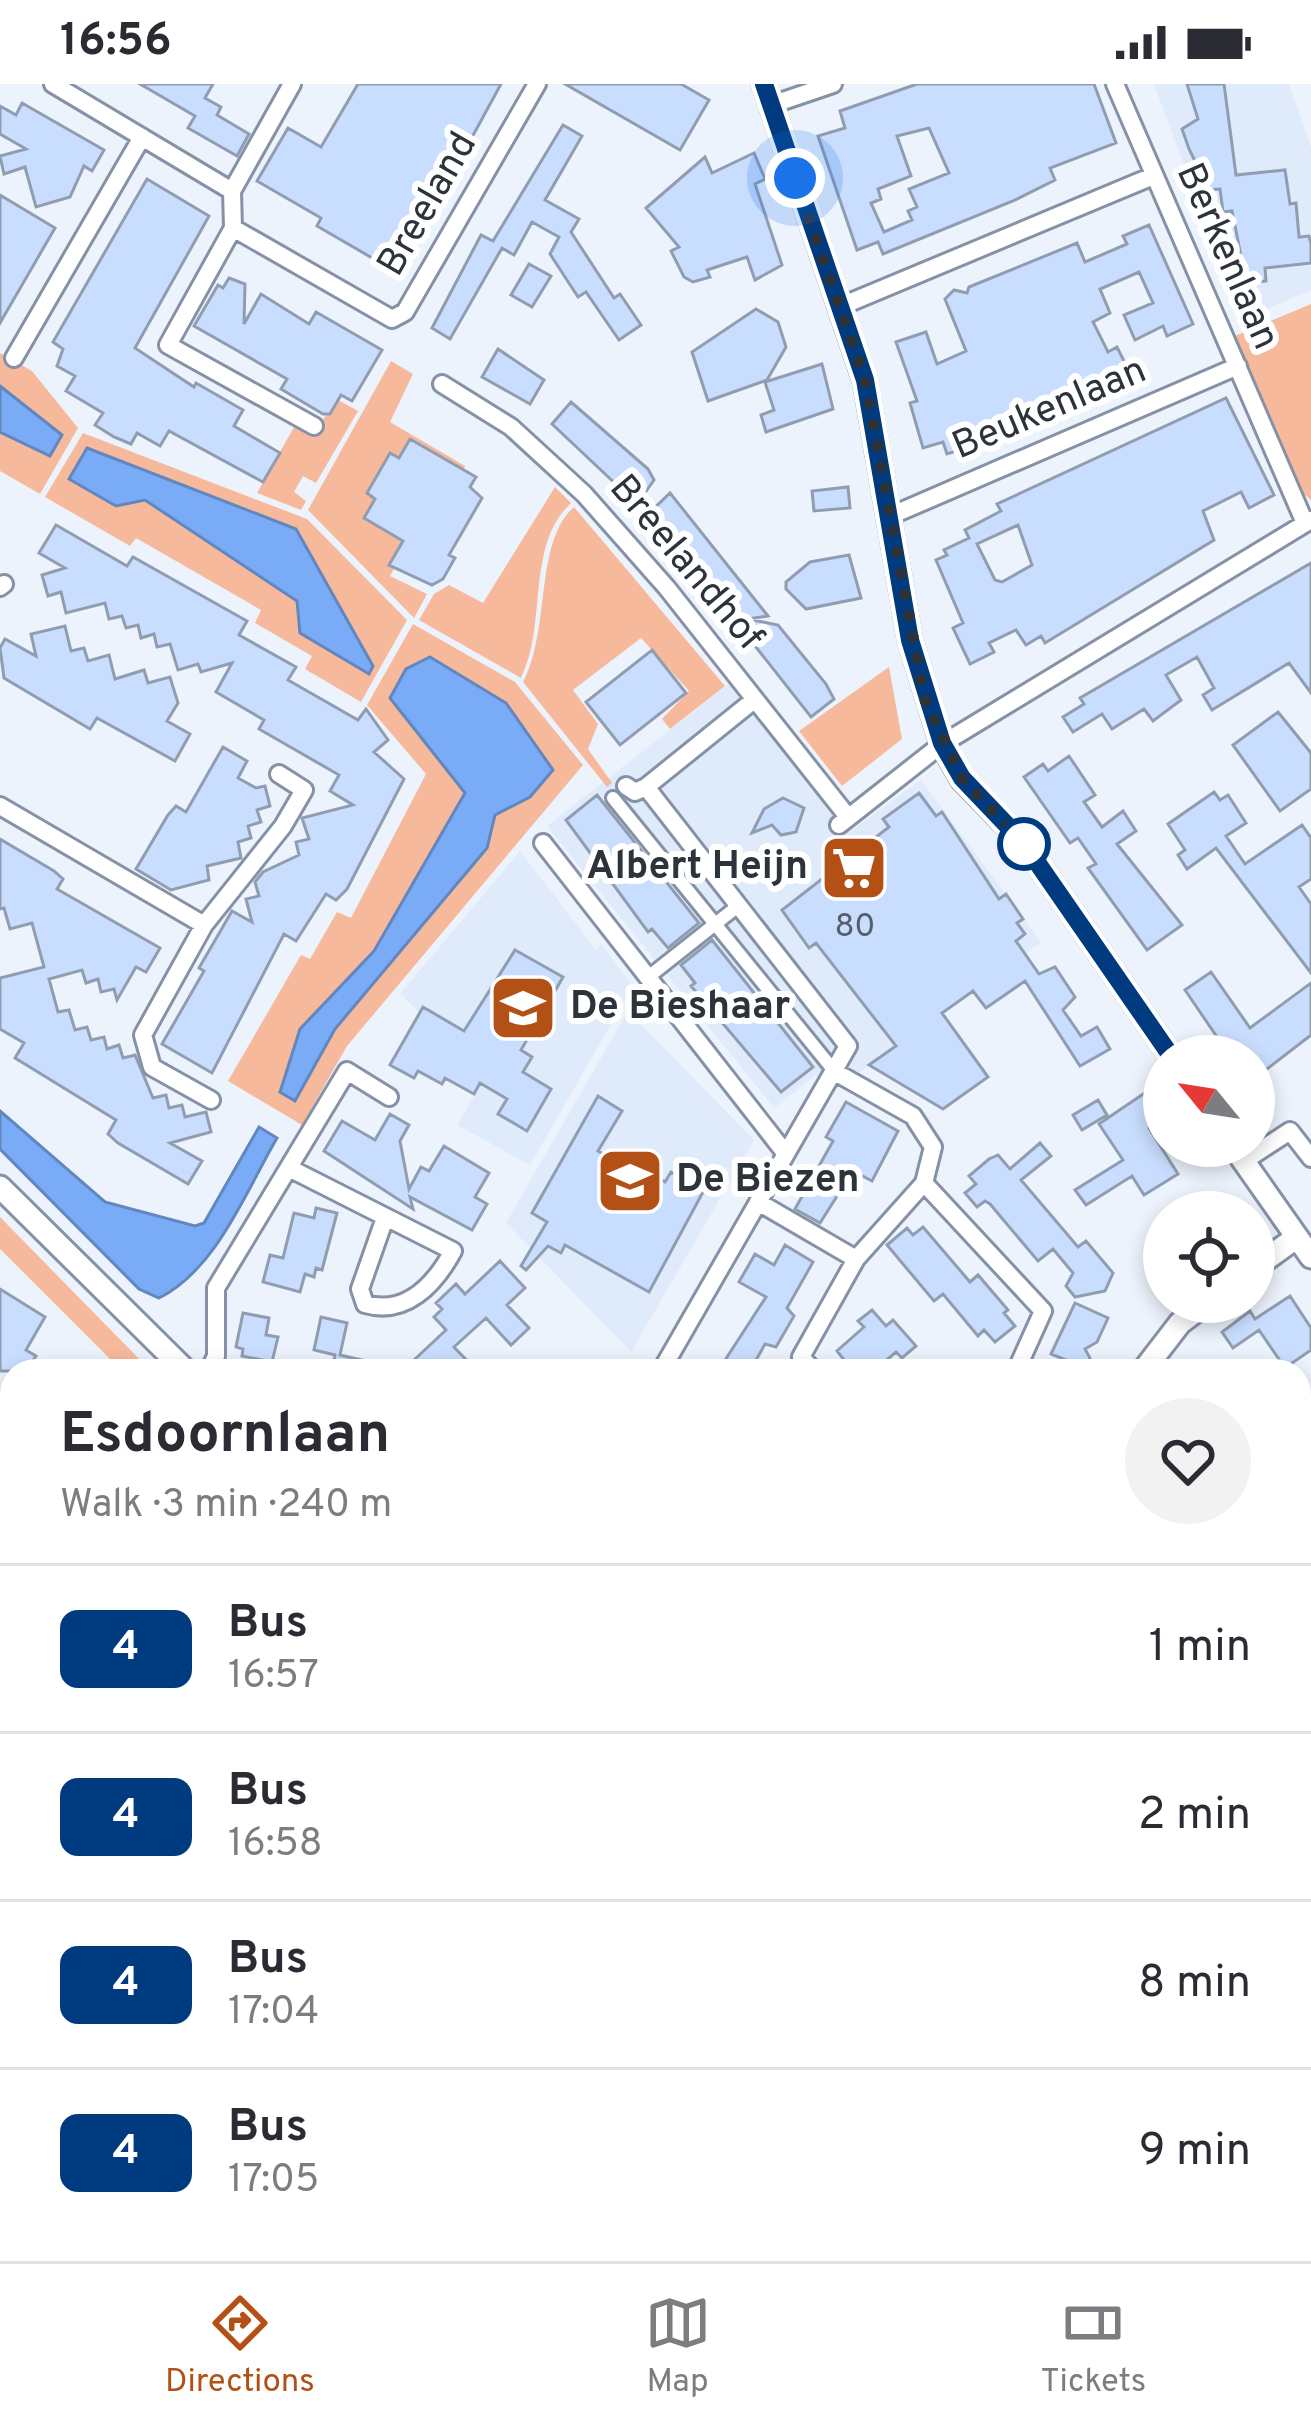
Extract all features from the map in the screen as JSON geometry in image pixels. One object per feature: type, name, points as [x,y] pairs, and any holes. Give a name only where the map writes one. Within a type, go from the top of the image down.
[{"type":"street","points":[[53,84],[232,190]]},
{"type":"street","points":[[292,84],[232,190],[233,228],[168,345],[314,426]]},
{"type":"street","name":"Breeland","points":[[233,228],[392,319],[405,312],[537,84]]},
{"type":"street","points":[[833,84],[767,94],[870,404],[910,640],[942,743],[962,778],[1023,842],[1156,1035]]},
{"type":"street","name":"Berkenlaan","points":[[1115,84],[1308,521]]},
{"type":"street","points":[[14,358],[142,137]]},
{"type":"street","points":[[839,307],[1153,176]]},
{"type":"street","name":"Beukenlaan","points":[[890,516],[1238,366]]},
{"type":"street","name":"Breelandhof","points":[[442,385],[511,428],[584,494],[754,700],[844,821],[942,743]]},
{"type":"street","points":[[942,743],[1308,521]]},
{"type":"street","points":[[620,792],[646,788],[754,700]]},
{"type":"street","points":[[212,1100],[152,1067],[142,1035],[204,925],[283,826],[304,790],[279,774]]},
{"type":"street","points":[[646,788],[848,1046],[668,1359]]},
{"type":"street","points":[[620,792],[716,924],[835,1072],[914,1116],[933,1147],[924,1183],[856,1259],[806,1359]]},
{"type":"street","points":[[0,806],[204,925]]},
{"type":"street","points":[[543,843],[786,1154]]},
{"type":"street","points":[[647,978],[740,905]]},
{"type":"street","points":[[215,1359],[216,1288],[347,1071],[388,1097]]},
{"type":"street","points":[[1275,1138],[1290,1131],[1311,1158]]},
{"type":"street","points":[[1248,1167],[1311,1257]]},
{"type":"street","points":[[289,1168],[453,1250],[439,1277],[406,1302],[384,1310],[365,1304],[360,1289],[385,1218]]},
{"type":"street","points":[[924,1183],[1043,1311],[1021,1359]]},
{"type":"street","points":[[0,1187],[173,1359]]},
{"type":"street","points":[[758,1202],[856,1259]]},
{"type":"street","points":[[1275,1253],[1297,1237]]},
{"type":"street","points":[[1153,1359],[1180,1323]]},
{"type":"shaded area","points":[[1154,84],[1289,84],[1311,147],[1311,290],[1241,320]]},
{"type":"shaded area","points":[[1311,304],[1311,500],[1300,491],[1235,336]]},
{"type":"shaded area","points":[[0,353],[32,371],[78,428],[40,494],[0,471],[0,432],[49,456],[62,435],[0,386]]},
{"type":"shaded area","points":[[391,361],[413,374],[390,422],[465,466],[463,470],[410,439],[399,458],[389,454],[366,493],[375,499],[364,518],[403,541],[389,565],[394,569],[390,576],[427,594],[414,618],[308,510]]},
{"type":"shaded area","points":[[338,400],[358,411],[316,483],[303,476],[294,492],[306,501],[301,510],[257,493],[294,427],[310,436]]},
{"type":"shaded area","points":[[83,433],[307,519],[407,620],[361,702],[305,669],[312,656],[255,623],[261,610],[136,538],[130,546],[45,497]],"holes":[[[145,500],[224,502],[296,529],[372,665],[369,673],[300,634],[298,601]]]},
{"type":"shaded area","points":[[555,487],[571,503],[548,541],[534,634],[521,678],[419,620],[434,594],[449,585],[483,603]]},
{"type":"shaded area","points":[[574,507],[725,686],[670,729],[662,719],[689,691],[641,638],[573,690],[598,724],[588,749],[612,783],[607,787],[523,682],[537,638],[553,542]]},
{"type":"shaded area","points":[[413,624],[515,682],[583,765],[347,1046],[302,1125],[228,1081],[301,955],[310,959],[337,912],[351,918],[426,774],[367,705]],"holes":[[[430,658],[506,703],[530,797],[495,815],[487,848],[335,1029],[295,1100],[280,1092],[300,1029],[374,951],[465,793]]]},
{"type":"shaded area","points":[[889,667],[902,739],[842,786],[799,731]]},
{"type":"shaded area","points":[[730,683],[848,833],[921,780],[1041,942],[839,1087],[816,1075],[774,1108],[547,826]]},
{"type":"shaded area","name":"De Bieshaar","points":[[520,851],[596,950],[601,944],[633,986],[530,1165],[457,1125],[481,1085],[468,1075],[463,1029],[424,1007],[419,1012],[400,994]]},
{"type":"shaded area","name":"De Biezen","points":[[628,1011],[754,1140],[631,1352],[506,1223]]},
{"type":"shaded area","points":[[0,1217],[139,1359],[110,1359],[0,1249]]},
{"type":"water","points":[[0,386],[62,435],[50,456],[0,432]]},
{"type":"water","points":[[87,448],[296,529],[373,666],[369,674],[300,633],[297,601],[145,500],[116,506],[69,479]]},
{"type":"water","points":[[430,657],[506,703],[553,770],[530,797],[495,815],[487,848],[335,1029],[295,1101],[280,1092],[300,1029],[374,951],[465,793],[390,698],[406,669]]},
{"type":"water","points":[[0,1111],[105,1202],[195,1226],[204,1223],[259,1127],[277,1138],[213,1249],[197,1269],[159,1298],[139,1289],[0,1149]]},
{"type":"building","points":[[140,84],[213,84],[205,98],[221,107],[217,115],[249,134],[237,156],[188,128],[195,116]]},
{"type":"building","points":[[358,84],[501,84],[398,273],[317,226],[321,218],[257,181],[288,128],[321,147]]},
{"type":"building","points":[[565,84],[681,84],[709,100],[680,150]]},
{"type":"building","points":[[917,84],[1094,84],[1116,143],[1050,168],[1055,180],[1013,201],[883,254],[878,242],[857,250],[818,136],[845,128],[840,111]],"holes":[[[929,128],[949,173],[909,189],[917,207],[908,211],[912,220],[884,232],[871,203],[881,199],[878,189],[911,176],[897,136]]]},
{"type":"building","points":[[1187,84],[1224,84],[1236,175],[1285,170],[1290,204],[1296,203],[1299,237],[1309,236],[1311,263],[1265,268],[1266,281],[1230,285],[1228,267],[1243,266],[1232,211],[1223,212],[1220,189],[1205,190],[1202,160],[1195,161],[1189,149],[1182,129],[1198,119]]},
{"type":"building","points":[[22,103],[104,150],[92,171],[84,166],[70,197],[36,207],[25,167],[4,174],[0,156],[26,149],[0,134],[0,106],[16,115]]},
{"type":"building","points":[[563,125],[582,136],[545,200],[579,219],[571,232],[614,298],[620,294],[641,325],[619,340],[586,292],[578,297],[550,254],[559,237],[532,222],[514,255],[502,248],[450,339],[432,328],[481,235],[493,241]]},
{"type":"building","points":[[754,153],[765,179],[755,184],[782,265],[755,280],[747,257],[707,270],[710,277],[693,282],[684,277],[671,251],[679,247],[646,208],[705,157],[712,173]]},
{"type":"building","points":[[147,179],[209,216],[135,348],[194,387],[196,383],[243,410],[234,426],[280,453],[263,482],[169,431],[160,446],[137,433],[131,444],[114,437],[95,425],[103,413],[66,391],[75,376],[57,366],[63,349],[53,342]]},
{"type":"building","points":[[0,195],[55,228],[0,323]]},
{"type":"building","points":[[1149,225],[1193,324],[1167,336],[1163,326],[1135,340],[1124,315],[1153,303],[1139,272],[1100,289],[1110,313],[1093,322],[1108,352],[1117,347],[1127,367],[966,448],[947,454],[943,442],[923,448],[910,403],[917,401],[896,342],[926,332],[937,364],[966,351],[945,299],[954,290],[967,293],[969,287],[1077,243],[1085,262],[1127,244],[1123,236]]},
{"type":"building","points":[[529,264],[551,276],[532,307],[511,295]]},
{"type":"building","points":[[229,278],[245,284],[244,324],[261,294],[309,324],[316,312],[382,350],[352,401],[341,395],[330,414],[323,414],[281,389],[287,379],[194,326],[218,285],[223,288]]},
{"type":"building","points":[[756,309],[778,322],[786,347],[767,380],[708,401],[692,352]]},
{"type":"building","points":[[498,349],[544,380],[530,404],[482,377]]},
{"type":"building","points":[[822,364],[833,409],[766,432],[761,415],[774,410],[765,382]]},
{"type":"building","points":[[1226,398],[1274,495],[1249,508],[1241,492],[1203,511],[1214,540],[1045,643],[1041,636],[1026,645],[1016,630],[989,643],[994,652],[970,664],[953,628],[963,623],[936,560],[947,555],[944,550],[969,538],[965,530],[1001,511],[997,504]],"holes":[[[1018,525],[1032,565],[1002,582],[995,580],[977,544]]]},
{"type":"building","points":[[571,402],[648,469],[654,480],[637,504],[552,424]]},
{"type":"building","points":[[410,439],[476,477],[470,487],[482,498],[449,555],[455,558],[443,579],[432,585],[389,565],[403,541],[364,518],[375,499],[367,493],[390,453],[399,458]]},
{"type":"building","points":[[848,487],[850,508],[814,511],[812,491]]},
{"type":"building","points":[[670,493],[768,616],[748,619],[778,625],[826,684],[834,699],[811,717],[675,544],[645,517]]},
{"type":"building","points":[[56,525],[127,566],[133,557],[247,621],[239,635],[296,667],[288,680],[358,720],[366,709],[388,740],[374,752],[404,779],[347,889],[336,900],[326,894],[296,941],[284,934],[212,1073],[162,1044],[204,971],[199,968],[232,911],[252,922],[246,899],[259,896],[255,882],[263,872],[299,855],[296,842],[309,839],[302,818],[353,805],[330,791],[339,775],[259,729],[264,720],[216,692],[232,663],[201,672],[198,664],[178,670],[170,644],[157,647],[154,634],[141,638],[138,625],[126,628],[122,616],[109,619],[105,603],[66,613],[61,592],[48,596],[42,575],[65,568],[39,553]]},
{"type":"building","points":[[849,555],[861,598],[806,609],[786,589],[786,582],[810,562]]},
{"type":"building","points":[[1311,563],[1311,693],[1289,663],[1212,710],[1203,695],[1214,688],[1197,657],[1166,675],[1181,700],[1153,721],[1144,709],[1112,729],[1102,714],[1073,732],[1063,717],[1084,704],[1080,698]]},
{"type":"building","points":[[65,626],[71,651],[84,648],[88,661],[109,655],[115,679],[144,670],[148,683],[170,677],[178,703],[167,721],[190,734],[175,761],[97,718],[90,729],[4,678],[0,648],[5,639],[36,656],[31,634]]},
{"type":"building","points":[[652,650],[686,693],[620,745],[586,702]]},
{"type":"building","points":[[1278,712],[1311,753],[1311,789],[1280,811],[1233,745]]},
{"type":"building","points":[[223,747],[247,761],[238,778],[256,788],[265,786],[270,806],[257,810],[261,822],[248,826],[251,838],[238,842],[241,858],[207,866],[209,880],[171,890],[136,869],[168,815],[176,806],[186,812]]},
{"type":"building","points":[[1069,756],[1095,795],[1084,802],[1102,827],[1123,811],[1136,831],[1117,844],[1182,925],[1147,950],[1088,868],[1096,864],[1078,838],[1070,843],[1024,777],[1043,764],[1048,771]]},
{"type":"building","points":[[1214,792],[1220,800],[1228,795],[1246,823],[1226,836],[1245,864],[1302,825],[1311,838],[1311,879],[1299,887],[1311,904],[1311,973],[1216,848],[1187,869],[1178,855],[1185,850],[1168,824]]},
{"type":"building","points":[[919,793],[936,816],[942,812],[999,899],[1006,894],[1023,919],[1017,923],[1025,934],[1016,941],[1039,974],[1055,967],[1075,997],[1063,1010],[1081,1036],[1097,1027],[1110,1049],[1080,1066],[1025,981],[986,1008],[973,991],[942,1013],[988,1077],[943,1109],[869,1065],[896,1046],[816,943],[809,948],[782,910],[889,827],[883,819]]},
{"type":"building","points":[[597,795],[699,923],[668,948],[652,929],[648,932],[566,820]]},
{"type":"building","points":[[783,798],[804,808],[796,832],[781,835],[772,825],[752,833],[764,809]]},
{"type":"building","points":[[0,839],[54,871],[63,879],[57,889],[160,948],[146,972],[136,967],[117,1000],[114,989],[101,992],[98,979],[86,983],[82,970],[49,979],[58,1012],[69,1010],[75,1030],[87,1027],[91,1040],[104,1037],[107,1049],[119,1045],[123,1058],[135,1055],[153,1098],[166,1095],[169,1108],[182,1105],[185,1117],[206,1112],[211,1132],[170,1143],[202,1161],[188,1184],[118,1143],[108,1134],[116,1120],[15,1058],[24,1043],[0,1029],[0,978],[44,967],[32,923],[10,929],[4,908],[0,909]]},
{"type":"building","points":[[712,940],[813,1067],[781,1092],[691,986],[695,983],[681,965]]},
{"type":"building","points":[[515,950],[563,977],[521,1050],[532,1057],[523,1072],[551,1089],[527,1131],[498,1114],[507,1099],[480,1083],[474,1094],[445,1078],[442,1084],[418,1071],[414,1078],[390,1065],[423,1007],[464,1031]]},
{"type":"building","points":[[1211,972],[1250,1028],[1311,983],[1311,1035],[1275,1063],[1275,1035],[1216,1035],[1185,990]]},
{"type":"building","points":[[1143,1094],[1143,1167],[1174,1167],[1178,1174],[1143,1193],[1132,1176],[1086,1205],[1075,1190],[1123,1160],[1099,1124]]},
{"type":"building","points":[[598,1096],[622,1111],[598,1151],[653,1184],[657,1177],[665,1182],[671,1172],[703,1192],[649,1292],[565,1245],[561,1253],[548,1246],[526,1270],[521,1266],[547,1222],[532,1213]]},
{"type":"building","points":[[1098,1100],[1107,1115],[1082,1130],[1073,1115]]},
{"type":"building","points":[[846,1102],[898,1131],[872,1181],[853,1171],[820,1223],[795,1209],[833,1141],[826,1137]]},
{"type":"building","points":[[390,1114],[409,1125],[400,1141],[409,1189],[421,1167],[429,1171],[444,1146],[489,1173],[475,1197],[487,1204],[472,1230],[410,1197],[413,1209],[324,1151],[342,1121],[375,1140]]},
{"type":"building","points":[[1040,1143],[1051,1156],[1021,1180],[1078,1247],[1086,1241],[1113,1273],[1105,1291],[1075,1297],[1066,1286],[1073,1273],[1053,1249],[1038,1261],[990,1204],[985,1201],[977,1207],[965,1193],[976,1184],[969,1176],[989,1159],[998,1155],[1010,1169]]},
{"type":"building","points":[[316,1208],[337,1213],[322,1270],[316,1268],[314,1277],[305,1274],[300,1292],[263,1282],[270,1255],[283,1258],[294,1213],[314,1218]]},
{"type":"building","points":[[923,1227],[970,1282],[978,1275],[1008,1310],[1004,1313],[1015,1326],[995,1342],[984,1330],[978,1336],[943,1294],[934,1301],[887,1245],[907,1228],[913,1235]]},
{"type":"building","points":[[785,1245],[813,1262],[787,1308],[794,1316],[776,1347],[765,1344],[757,1359],[726,1359],[766,1297],[739,1282],[755,1254],[774,1265]]},
{"type":"building","points":[[500,1261],[525,1288],[507,1305],[529,1328],[511,1345],[486,1318],[454,1347],[466,1359],[415,1359],[446,1330],[434,1317],[442,1309],[436,1303],[456,1284],[465,1294]]},
{"type":"building","points":[[0,1289],[45,1317],[26,1350],[34,1359],[0,1359]]},
{"type":"building","points":[[1290,1296],[1311,1328],[1311,1350],[1298,1359],[1279,1359],[1259,1330],[1233,1348],[1222,1332],[1234,1323],[1275,1323],[1275,1306]]},
{"type":"building","points":[[1075,1303],[1108,1318],[1097,1342],[1085,1349],[1090,1359],[1051,1354]]},
{"type":"building","points":[[872,1310],[886,1326],[893,1320],[916,1346],[902,1358],[896,1352],[888,1359],[843,1359],[837,1351],[864,1327],[858,1321]]},
{"type":"building","points":[[243,1313],[269,1318],[266,1335],[278,1337],[273,1359],[242,1356],[243,1349],[236,1347]]},
{"type":"building","points":[[321,1317],[347,1323],[340,1355],[357,1359],[334,1359],[335,1355],[314,1350]]},
{"type":"bus line","name":"4","points":[[764,84],[865,380],[910,640],[942,743],[962,778],[1023,842],[1156,1035]]},
{"type":"place","name":"Albert Heijn","points":[[854,868]]},
{"type":"place","name":"De Bieshaar","points":[[523,1008]]},
{"type":"place","name":"De Biezen","points":[[630,1181]]},
{"type":"route","points":[[795,178],[865,380],[924,697],[962,778],[1024,844]]}]
